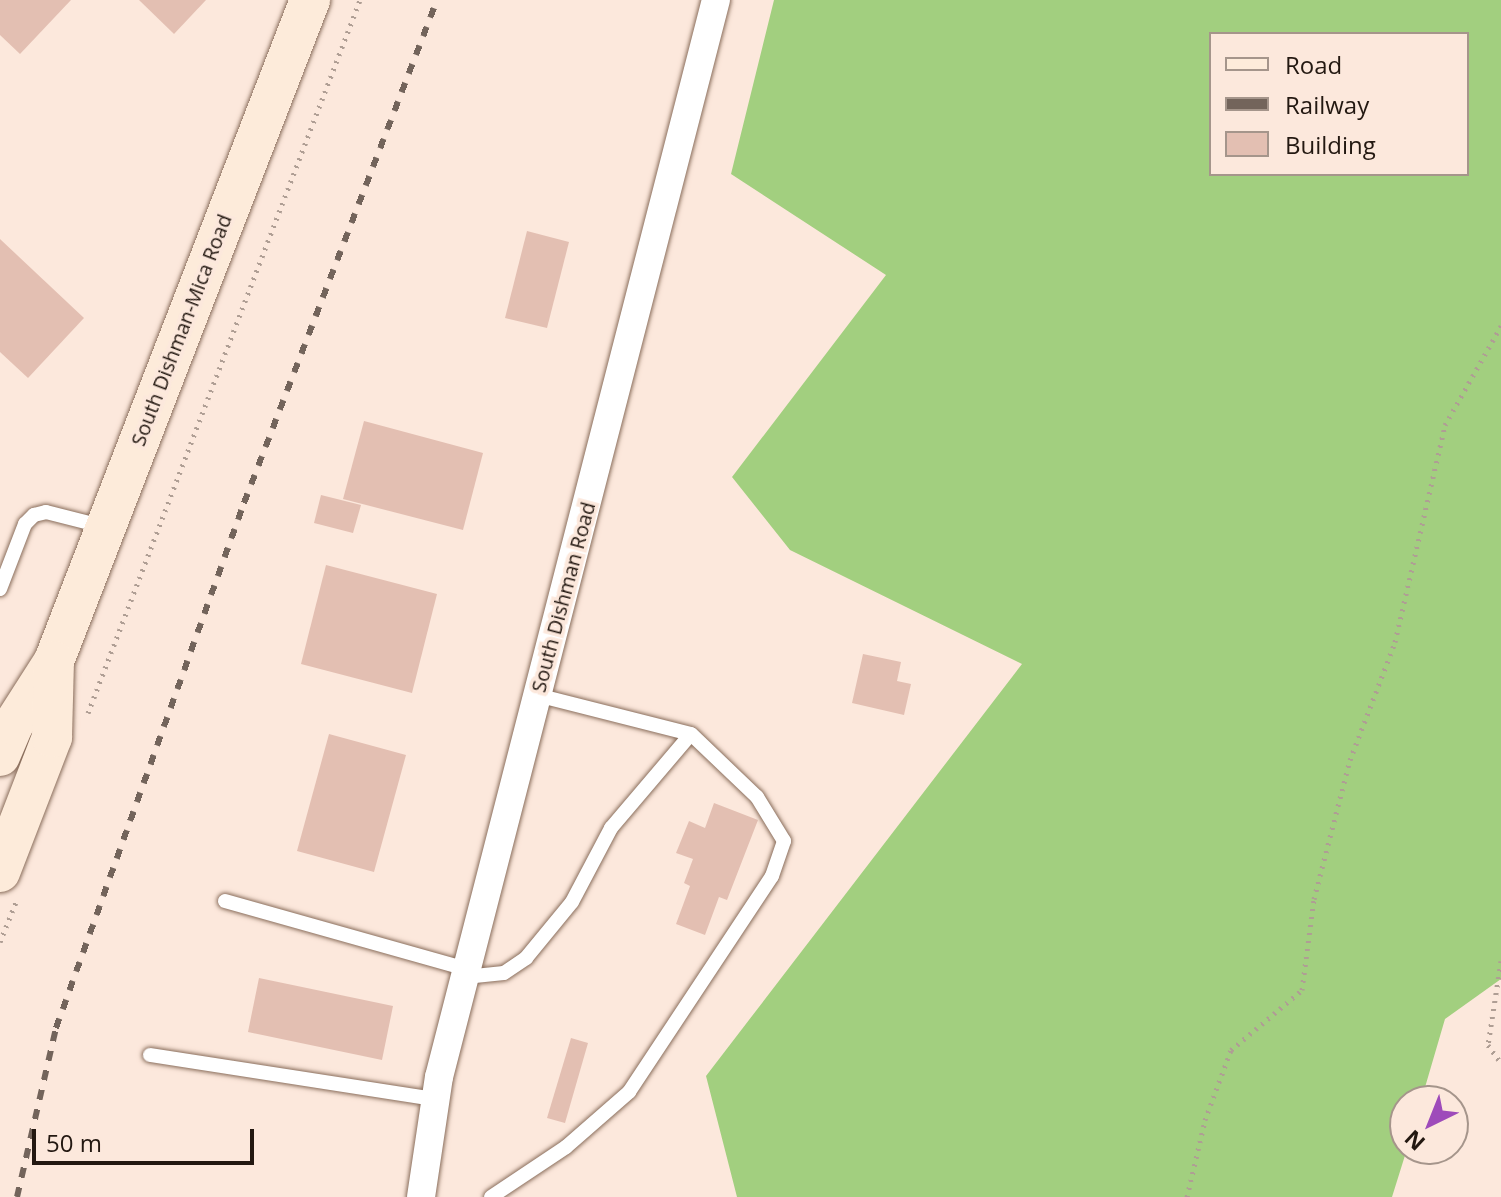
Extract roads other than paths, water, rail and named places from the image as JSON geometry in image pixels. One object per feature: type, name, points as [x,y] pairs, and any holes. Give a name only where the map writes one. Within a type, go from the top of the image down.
[{"type":"main road","name":"South Dishman-Mica Road","points":[[4,734],[54,661],[310,0]]},
{"type":"main road","name":"South Dishman-Mica Road","points":[[10,882],[52,737],[54,661]]},
{"type":"street","name":"South Dishman Road","points":[[421,1197],[434,1099],[716,0]]},
{"type":"lane","points":[[0,589],[25,524],[34,515],[46,512],[106,527]]},
{"type":"lane","points":[[491,1197],[566,1147],[629,1092],[772,876],[784,841],[757,797],[691,734],[537,695]]},
{"type":"lane","points":[[225,901],[466,973],[504,973],[526,958],[572,902],[611,828],[691,734]]},
{"type":"lane","points":[[150,1055],[434,1099]]},
{"type":"railway","points":[[17,1197],[56,1028],[244,503],[437,0]]}]
